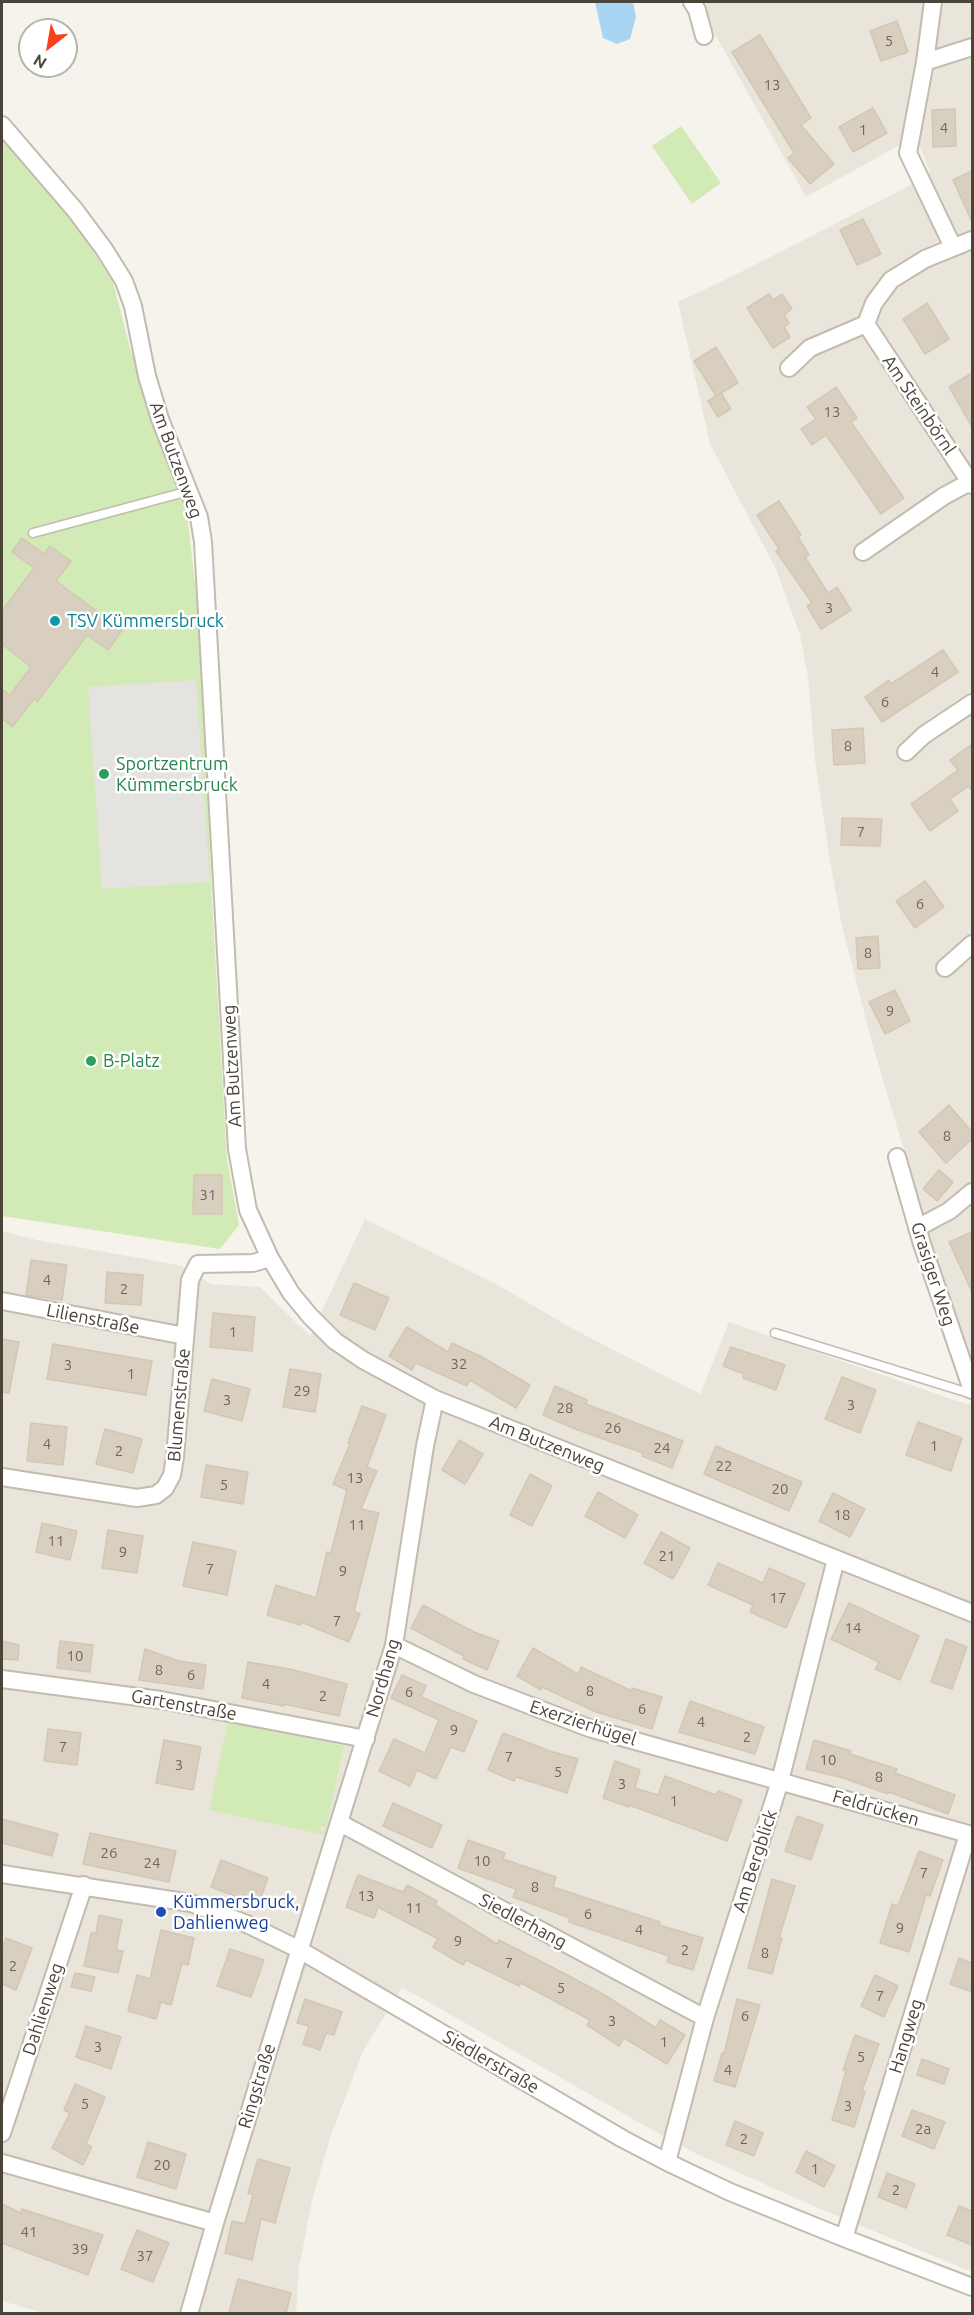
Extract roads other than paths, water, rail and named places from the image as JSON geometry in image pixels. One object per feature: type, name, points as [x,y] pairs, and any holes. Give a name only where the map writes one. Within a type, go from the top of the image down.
[{"type":"street","points":[[692,2],[697,10],[704,36]]},
{"type":"street","points":[[933,2],[925,62],[908,153],[953,247]]},
{"type":"street","points":[[925,62],[972,47]]},
{"type":"street","name":"Am Butzenweg","points":[[2,125],[75,210],[124,281],[133,306],[147,376],[174,457],[199,517],[203,542],[237,1149],[248,1210],[270,1258],[291,1293],[335,1341],[363,1360],[435,1399],[972,1613]]},
{"type":"street","points":[[789,368],[810,348],[866,324],[874,303],[891,280],[925,259],[972,240]]},
{"type":"street","name":"Am Steinbörnl","points":[[866,324],[971,483]]},
{"type":"street","points":[[863,552],[944,495],[971,483]]},
{"type":"street","points":[[906,752],[924,735],[972,703]]},
{"type":"street","points":[[945,968],[972,944]]},
{"type":"street","name":"Grasiger Weg","points":[[897,1157],[917,1228],[972,1392]]},
{"type":"street","points":[[917,1228],[949,1211],[972,1192]]},
{"type":"street","name":"Blumenstraße","points":[[2,1477],[137,1498],[156,1495],[165,1488],[172,1475],[175,1457],[189,1280],[198,1264],[254,1263],[270,1258]]},
{"type":"street","name":"Lilienstraße","points":[[2,1301],[185,1336]]},
{"type":"street","name":"Nordhang","points":[[298,1949],[340,1823],[394,1645],[425,1446],[435,1399]]},
{"type":"street","name":"Am Bergblick","points":[[668,2162],[705,2018],[780,1780],[836,1559]]},
{"type":"street","name":"Exerzierhügel","points":[[394,1645],[474,1684],[526,1706],[589,1728],[780,1780]]},
{"type":"street","name":"Gartenstraße","points":[[2,1679],[161,1700],[366,1739]]},
{"type":"street","name":"Feldrücken","points":[[780,1780],[970,1834]]},
{"type":"street","name":"Siedlerhang","points":[[340,1823],[705,2018]]},
{"type":"street","name":"Hangweg","points":[[844,2238],[970,1834]]},
{"type":"street","name":"Siedlerstraße","points":[[2,1874],[191,1903],[247,1924],[298,1949],[613,2133],[668,2162],[730,2192],[972,2287]]},
{"type":"street","name":"Dahlienweg","points":[[2,2133],[84,1885]]},
{"type":"street","name":"Ringstraße","points":[[189,2313],[298,1949]]},
{"type":"street","points":[[2,2163],[215,2223]]},
{"type":"lane","points":[[33,533],[189,491]]},
{"type":"lane","points":[[775,1333],[972,1392]]},
{"type":"water","points":[[595,2],[633,2],[636,17],[630,39],[617,44],[603,38]]},
{"type":"place","name":"TSV Kümmersbruck","points":[[55,621]]},
{"type":"place","name":"Sportzentrum Kümmersbruck","points":[[104,774]]},
{"type":"place","name":"B-Platz","points":[[91,1061]]},
{"type":"place","name":"Kümmersbruck, Dahlienweg","points":[[161,1912]]}]
